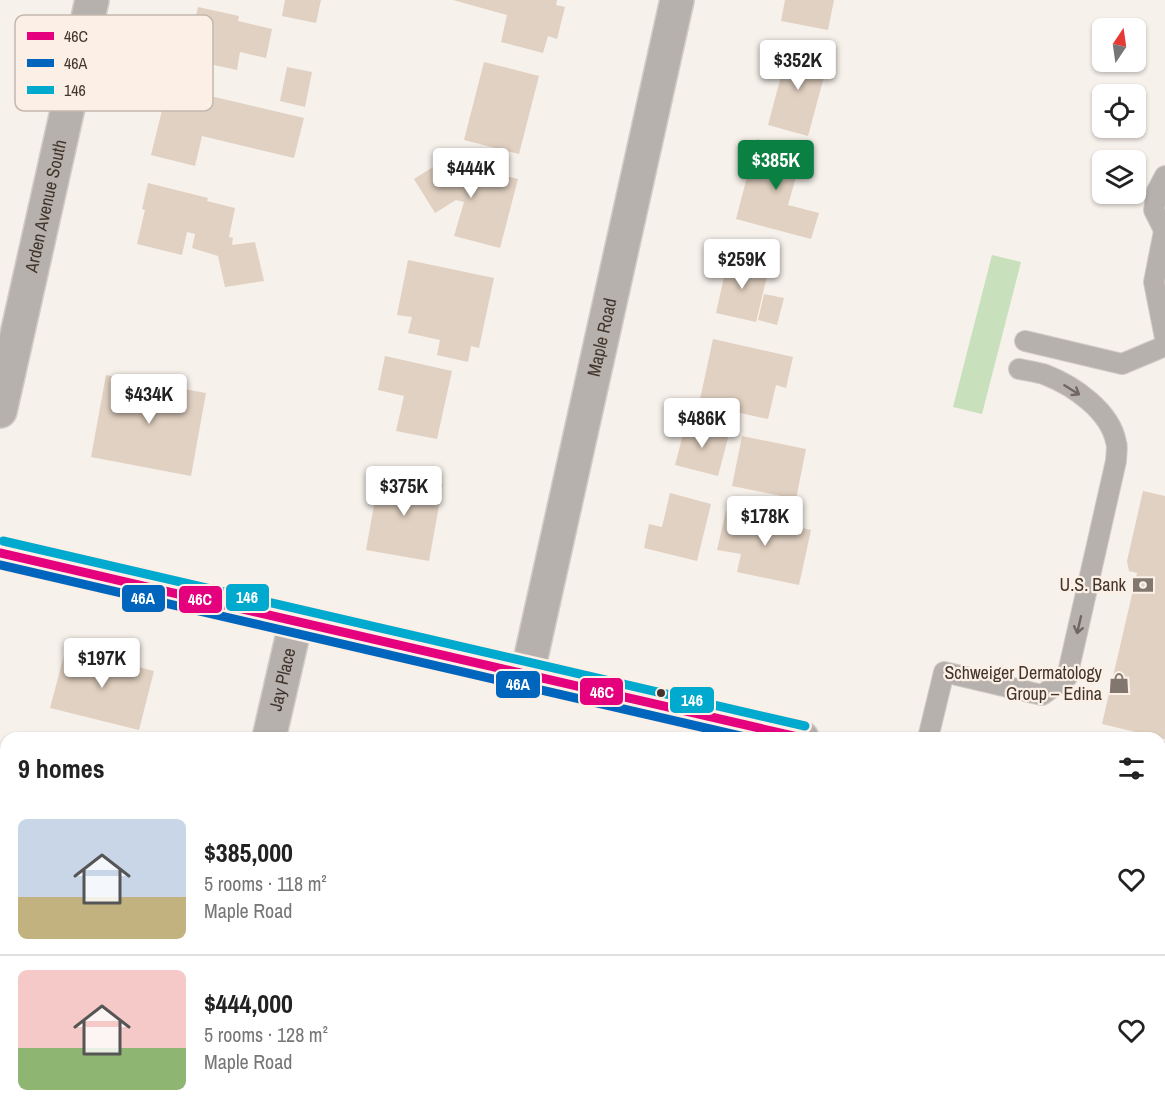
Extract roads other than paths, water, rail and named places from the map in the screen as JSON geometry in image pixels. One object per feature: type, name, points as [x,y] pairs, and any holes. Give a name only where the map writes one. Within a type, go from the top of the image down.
[{"type":"main road","points":[[0,553],[775,732]]},
{"type":"street","name":"Arden Avenue South","points":[[89,15],[92,0]]},
{"type":"street","name":"Maple Road","points":[[528,675],[677,0]]},
{"type":"street","name":"Arden Avenue South","points":[[0,411],[67,111]]},
{"type":"street","name":"Jay Place","points":[[270,732],[296,621]]},
{"type":"lane","points":[[1165,176],[1156,191],[1154,210],[1165,232],[1154,282],[1165,338]]},
{"type":"lane","points":[[1025,341],[1122,364],[1165,346]]},
{"type":"lane","points":[[929,732],[944,672],[1042,695],[1067,677],[1116,461],[1117,443],[1110,424],[1096,406],[1072,389],[1046,375],[1019,369]]},
{"type":"place","name":"U.S. Bank","points":[[1143,585]]},
{"type":"place","name":"Schweiger Dermatology Group – Edina","points":[[1119,683]]}]
